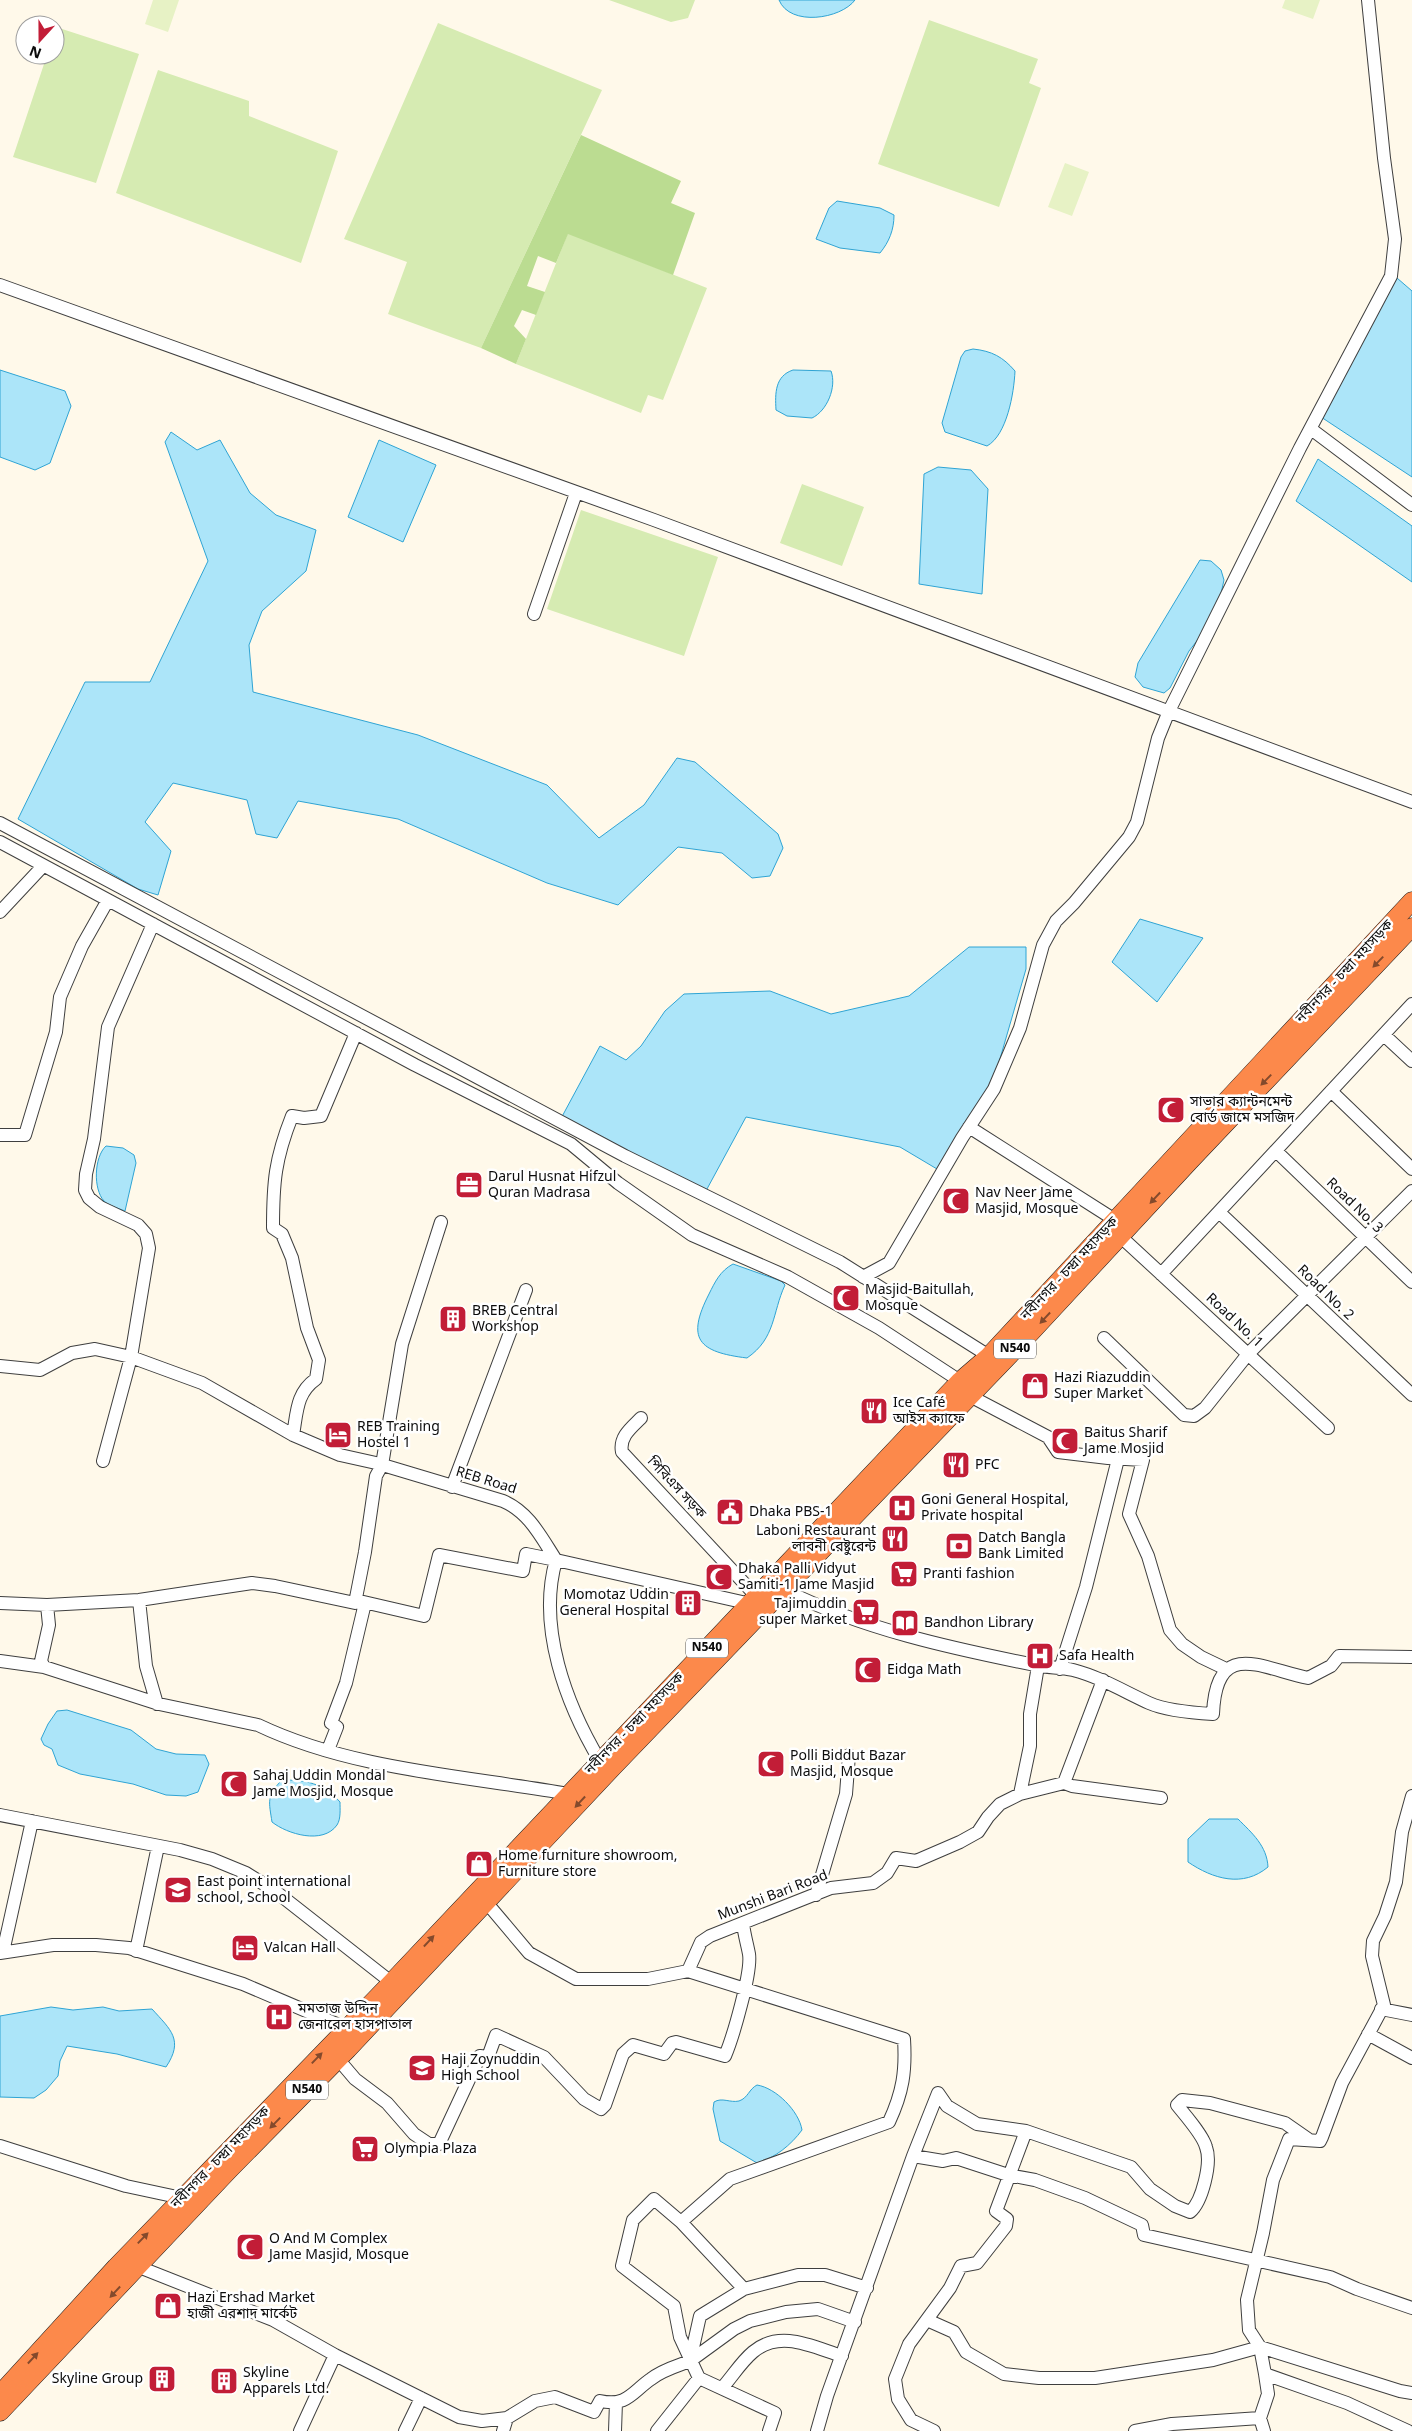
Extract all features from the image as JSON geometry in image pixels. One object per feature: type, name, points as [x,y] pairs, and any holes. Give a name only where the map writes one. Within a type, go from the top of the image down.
[{"type":"highway","name":"নবীনগর - চন্দ্রা মহাসড়ক","points":[[0,2394],[182,2198],[224,2165],[338,2059],[784,1590],[965,1388],[989,1356],[1118,1228],[1412,901]]},
{"type":"highway","name":"নবীনগর - চন্দ্রা মহাসড়ক","points":[[0,2412],[139,2267],[224,2165],[346,2028],[754,1601],[965,1388],[1118,1228],[1412,927]]},
{"type":"street","points":[[863,1277],[889,1263],[969,1127],[994,1089],[1020,1028],[1043,945],[1056,921],[1074,903],[1129,837],[1137,822],[1158,738],[1169,711],[1310,429],[1391,276],[1395,239],[1384,158],[1368,0]]},
{"type":"street","points":[[0,285],[576,493],[1412,802]]},
{"type":"street","points":[[1310,429],[1412,505]]},
{"type":"street","points":[[534,614],[576,493]]},
{"type":"street","points":[[0,823],[625,1156],[831,1258],[989,1356]]},
{"type":"street","points":[[0,842],[356,1033],[571,1144],[618,1183],[692,1235],[796,1282],[879,1328],[965,1388],[1048,1438],[1058,1452],[1143,1460],[1129,1514],[1148,1556],[1170,1630],[1182,1644],[1201,1657],[1226,1669]]},
{"type":"street","points":[[0,912],[43,866]]},
{"type":"street","points":[[0,1135],[25,1135],[56,1032],[60,997],[82,946],[108,900]]},
{"type":"street","points":[[102,1461],[131,1357],[149,1248],[146,1234],[138,1225],[100,1207],[89,1198],[85,1190],[86,1174],[94,1140],[108,1027],[153,924]]},
{"type":"street","points":[[1161,1274],[1412,1004]]},
{"type":"street","points":[[293,1435],[300,1398],[305,1386],[316,1379],[319,1360],[306,1328],[292,1258],[282,1234],[272,1228],[273,1181],[280,1147],[292,1116],[304,1118],[321,1116],[356,1033]]},
{"type":"street","points":[[1384,1035],[1412,1061]]},
{"type":"street","points":[[1331,1091],[1412,1169]]},
{"type":"street","name":"Road No. 1","points":[[969,1127],[1118,1228],[1161,1274],[1328,1428]]},
{"type":"street","name":"Road No. 3","points":[[1276,1150],[1412,1282]]},
{"type":"street","points":[[1104,1338],[1184,1415],[1194,1416],[1205,1408],[1248,1354],[1412,1191]]},
{"type":"street","name":"Road No. 2","points":[[1219,1212],[1412,1395]]},
{"type":"street","points":[[328,1750],[336,1727],[331,1723],[346,1683],[360,1602],[376,1476],[382,1465],[402,1344],[441,1222]]},
{"type":"street","points":[[452,1486],[526,1290]]},
{"type":"street","name":"REB Road","points":[[0,1366],[40,1370],[72,1353],[94,1350],[131,1357],[202,1383],[293,1435],[340,1455],[504,1500],[518,1507],[536,1528],[556,1560]]},
{"type":"street","name":"পিবিএস সড়ক","points":[[641,1418],[620,1444],[622,1452],[754,1601]]},
{"type":"street","points":[[1060,1668],[1086,1587],[1118,1459]]},
{"type":"street","points":[[0,1603],[47,1605],[139,1600],[252,1584],[275,1586],[424,1616],[439,1555],[523,1571],[526,1554],[754,1601]]},
{"type":"street","points":[[556,1560],[552,1574],[549,1614],[553,1639],[572,1704],[583,1733],[600,1761]]},
{"type":"street","points":[[784,1590],[820,1608],[906,1635],[1038,1666],[1060,1668],[1103,1680],[1151,1704],[1213,1714],[1213,1703],[1221,1675],[1229,1666],[1248,1663],[1308,1678],[1331,1666],[1339,1656],[1412,1657]]},
{"type":"street","points":[[139,1600],[146,1666],[157,1704]]},
{"type":"street","points":[[44,1667],[41,1662],[49,1625],[47,1605]]},
{"type":"street","points":[[0,1661],[44,1667],[157,1704],[258,1725],[353,1759],[569,1794]]},
{"type":"street","points":[[1038,1666],[1030,1714],[1030,1746],[1020,1794],[1064,1783],[1072,1786],[1162,1798]]},
{"type":"street","points":[[1064,1783],[1103,1680]]},
{"type":"street","points":[[816,1895],[846,1794],[849,1755]]},
{"type":"street","name":"Munshi Bari Road","points":[[688,1971],[701,1942],[831,1888],[873,1883],[887,1873],[896,1858],[916,1861],[978,1832],[1000,1804],[1020,1794]]},
{"type":"street","points":[[1264,2431],[1260,2418],[1268,2394],[1260,2347],[1250,2330],[1246,2300],[1273,2180],[1289,2139],[1320,2141],[1342,2083],[1384,2005],[1372,1956],[1373,1941],[1385,1916],[1396,1882],[1402,1832],[1412,1796]]},
{"type":"street","points":[[0,1815],[158,1846],[212,1859],[246,1873],[275,1891],[391,1982]]},
{"type":"street","points":[[32,1821],[2,1952],[53,1945],[96,1945],[136,1951],[243,1984],[346,2028]]},
{"type":"street","points":[[136,1951],[158,1846]]},
{"type":"street","points":[[486,1902],[529,1953],[576,1979],[648,1979],[688,1971],[904,2039],[905,2068],[899,2100],[889,2122],[730,2179],[681,2222]]},
{"type":"street","points":[[338,2059],[355,2080],[387,2103],[414,2134],[429,2144],[439,2144],[480,2056],[488,2057],[496,2035],[544,2057],[584,2099],[601,2109],[605,2105],[623,2054],[633,2045],[664,2054],[672,2043],[676,2042],[725,2056],[740,2010],[749,1955],[744,1938],[743,1923]]},
{"type":"street","points":[[1381,2010],[1412,2015]]},
{"type":"street","points":[[1368,2034],[1412,2058]]},
{"type":"street","points":[[817,2431],[913,2156],[938,2093],[947,2106],[977,2124],[1026,2131],[1131,2167],[1150,2189],[1175,2206],[1190,2212],[1198,2206],[1206,2174],[1207,2147],[1177,2105],[1182,2100],[1210,2103],[1285,2123],[1308,2139]]},
{"type":"street","points":[[934,2431],[911,2420],[898,2399],[895,2379],[910,2344],[950,2288],[961,2266],[977,2263],[1006,2226],[1007,2219],[996,2211],[1003,2198],[1008,2175],[1026,2131]]},
{"type":"street","points":[[0,2146],[126,2186],[182,2198]]},
{"type":"street","points":[[913,2156],[943,2161],[956,2158],[1008,2175],[1034,2180],[1086,2198],[1142,2224],[1144,2235],[1330,2277],[1366,2293],[1412,2308]]},
{"type":"street","points":[[744,2288],[681,2222],[654,2199],[633,2220],[622,2266],[674,2306],[680,2337],[699,2378],[775,2413],[769,2431]]},
{"type":"street","points":[[139,2267],[273,2320],[335,2355],[459,2417],[482,2421],[507,2418],[536,2401],[555,2397],[594,2412],[600,2402],[626,2400],[651,2378],[690,2361],[734,2328],[750,2321],[786,2312],[818,2309],[855,2322]]},
{"type":"street","points":[[690,2361],[700,2316],[744,2288],[798,2275],[825,2275],[867,2288]]},
{"type":"street","points":[[927,2320],[954,2332],[966,2352],[1004,2374],[1039,2378],[1094,2378],[1212,2360],[1260,2347],[1400,2391],[1412,2393]]},
{"type":"street","points":[[722,2388],[753,2352],[766,2345],[783,2340],[796,2341],[842,2356]]},
{"type":"street","points":[[300,2431],[335,2355]]},
{"type":"street","points":[[1265,2374],[1347,2403],[1408,2431]]},
{"type":"street","points":[[657,2431],[699,2378]]},
{"type":"street","points":[[406,2431],[421,2398]]},
{"type":"street","points":[[615,2431],[616,2402]]},
{"type":"street","points":[[503,2431],[507,2418]]},
{"type":"street","points":[[1135,2431],[1190,2427],[1260,2418]]},
{"type":"green space","points":[[153,0],[179,0],[168,32],[145,24]]},
{"type":"green space","points":[[609,0],[695,0],[688,18],[671,22]]},
{"type":"green space","points":[[1285,0],[1320,0],[1313,19],[1282,8]]},
{"type":"green space","points":[[929,20],[1038,59],[1029,83],[1041,88],[999,207],[878,164]]},
{"type":"green space","points":[[438,23],[602,90],[481,348],[388,314],[407,262],[344,239]]},
{"type":"green space","points":[[65,30],[139,54],[96,183],[13,157],[44,65],[65,65]]},
{"type":"green space","points":[[158,70],[249,101],[249,116],[338,151],[301,263],[116,193]]},
{"type":"green space","points":[[581,135],[681,181],[671,203],[695,213],[673,275],[568,234],[556,263],[538,256],[527,286],[545,292],[536,315],[522,310],[514,326],[526,339],[516,364],[481,348]]},
{"type":"green space","points":[[1065,163],[1089,172],[1072,216],[1048,207]]},
{"type":"green space","points":[[568,233],[707,288],[663,400],[648,395],[641,413],[516,364]]},
{"type":"green space","points":[[802,484],[864,507],[842,566],[780,543]]},
{"type":"green space","points":[[581,510],[718,557],[684,656],[547,609]]},
{"type":"water","points":[[779,0],[855,0],[839,12],[816,17],[804,17],[785,9]]},
{"type":"water","points":[[837,201],[880,208],[894,215],[890,236],[880,253],[840,248],[816,239],[829,208]]},
{"type":"water","points":[[1397,278],[1412,291],[1412,477],[1321,417]]},
{"type":"water","points":[[973,349],[986,351],[997,356],[1015,371],[1008,413],[1000,433],[987,446],[945,432],[942,423],[961,357],[965,351]]},
{"type":"water","points":[[0,370],[65,391],[71,406],[50,463],[35,470],[0,457]]},
{"type":"water","points":[[793,370],[831,371],[833,377],[832,391],[822,410],[812,418],[787,416],[776,410],[776,391],[779,381]]},
{"type":"water","points":[[171,432],[197,450],[220,440],[250,493],[276,515],[316,530],[306,571],[262,611],[249,645],[253,692],[418,735],[547,785],[599,838],[644,805],[677,758],[695,762],[778,834],[783,848],[770,876],[752,878],[722,853],[678,847],[618,905],[547,883],[398,819],[298,801],[277,838],[256,834],[247,800],[173,783],[145,822],[171,851],[158,895],[138,889],[18,819],[85,682],[150,682],[208,561],[165,442]]},
{"type":"water","points":[[379,440],[436,465],[403,542],[348,517]]},
{"type":"water","points":[[1318,459],[1412,526],[1412,582],[1296,501]]},
{"type":"water","points":[[938,467],[971,470],[988,489],[982,594],[919,584],[924,474]]},
{"type":"water","points":[[1200,560],[1211,561],[1221,570],[1224,580],[1220,598],[1170,688],[1164,693],[1143,687],[1135,677],[1138,663]]},
{"type":"water","points":[[1140,919],[1203,938],[1157,1002],[1112,962]]},
{"type":"water","points":[[969,947],[1026,947],[1026,969],[995,1076],[937,1169],[900,1147],[746,1117],[701,1200],[558,1124],[600,1046],[626,1060],[641,1046],[665,1011],[684,994],[770,991],[831,1014],[909,996]]},
{"type":"water","points":[[106,1146],[123,1148],[134,1155],[136,1163],[125,1211],[106,1203],[100,1196],[96,1173],[99,1158]]},
{"type":"water","points":[[733,1264],[781,1281],[785,1285],[768,1333],[763,1342],[747,1358],[717,1352],[707,1347],[701,1341],[698,1332],[698,1322],[702,1309],[711,1290],[721,1273]]},
{"type":"water","points":[[67,1710],[131,1730],[156,1749],[176,1754],[205,1755],[209,1764],[198,1792],[186,1796],[166,1795],[133,1784],[80,1774],[58,1765],[52,1749],[44,1745],[41,1739],[57,1711]]},
{"type":"water","points":[[282,1780],[314,1784],[334,1796],[340,1802],[340,1817],[337,1825],[323,1835],[305,1836],[287,1830],[272,1822],[270,1809],[271,1795]]},
{"type":"water","points":[[1209,1819],[1238,1819],[1262,1846],[1268,1867],[1258,1874],[1248,1877],[1228,1879],[1208,1873],[1188,1862],[1188,1839]]},
{"type":"water","points":[[51,2007],[73,2010],[103,2007],[119,2011],[152,2009],[170,2029],[173,2036],[174,2050],[171,2058],[166,2067],[117,2054],[67,2046],[60,2061],[58,2076],[46,2090],[34,2098],[0,2097],[0,2016]]},
{"type":"water","points":[[757,2085],[772,2091],[786,2102],[796,2115],[802,2130],[782,2150],[770,2158],[757,2163],[720,2141],[713,2109],[714,2102],[720,2100],[739,2101]]},
{"type":"place","name":"সাভার ক্যান্টনমেন্ট বোর্ড জামে মসজিদ","points":[[1171,1110]]},
{"type":"place","name":"Darul Husnat Hifzul Quran Madrasa","points":[[469,1185]]},
{"type":"place","name":"Nav Neer Jame Masjid, Mosque","points":[[956,1201]]},
{"type":"place","name":"Masjid-Baitullah, Mosque","points":[[846,1298]]},
{"type":"place","name":"BREB Central Workshop","points":[[453,1319]]},
{"type":"place","name":"Hazi Riazuddin Super Market","points":[[1035,1386]]},
{"type":"place","name":"Ice Café আইস ক্যাফে","points":[[874,1411]]},
{"type":"place","name":"REB Training Hostel 1","points":[[338,1435]]},
{"type":"place","name":"Baitus Sharif Jame Mosjid","points":[[1065,1441]]},
{"type":"place","name":"PFC","points":[[956,1465]]},
{"type":"place","name":"Goni General Hospital, Private hospital","points":[[902,1508]]},
{"type":"place","name":"Dhaka PBS-1","points":[[730,1512]]},
{"type":"place","name":"Laboni Restaurant লাবনী রেষ্টুরেন্ট","points":[[895,1539]]},
{"type":"place","name":"Datch Bangla Bank Limited","points":[[959,1546]]},
{"type":"place","name":"Pranti fashion","points":[[904,1574]]},
{"type":"place","name":"Dhaka Palli Vidyut Samiti-1 Jame Masjid","points":[[719,1577]]},
{"type":"place","name":"Momotaz Uddin General Hospital","points":[[688,1603]]},
{"type":"place","name":"Tajimuddin super Market","points":[[866,1612]]},
{"type":"place","name":"Bandhon Library","points":[[905,1623]]},
{"type":"place","name":"Safa Health","points":[[1040,1656]]},
{"type":"place","name":"Eidga Math","points":[[868,1670]]},
{"type":"place","name":"Polli Biddut Bazar Masjid, Mosque","points":[[771,1764]]},
{"type":"place","name":"Sahaj Uddin Mondal Jame Mosjid, Mosque","points":[[234,1784]]},
{"type":"place","name":"Home furniture showroom, Furniture store","points":[[479,1864]]},
{"type":"place","name":"East point international school, School","points":[[178,1890]]},
{"type":"place","name":"Valcan Hall","points":[[245,1948]]},
{"type":"place","name":"মমতাজ উদ্দিন জেনারেল হাসপাতাল","points":[[279,2017]]},
{"type":"place","name":"Haji Zoynuddin High School","points":[[422,2068]]},
{"type":"place","name":"Olympia Plaza","points":[[365,2149]]},
{"type":"place","name":"O And M Complex Jame Masjid, Mosque","points":[[250,2247]]},
{"type":"place","name":"Hazi Ershad Market হাজী এরশাদ মার্কেট","points":[[168,2306]]},
{"type":"place","name":"Skyline Group","points":[[162,2379]]},
{"type":"place","name":"Skyline Apparels Ltd.","points":[[224,2381]]}]
